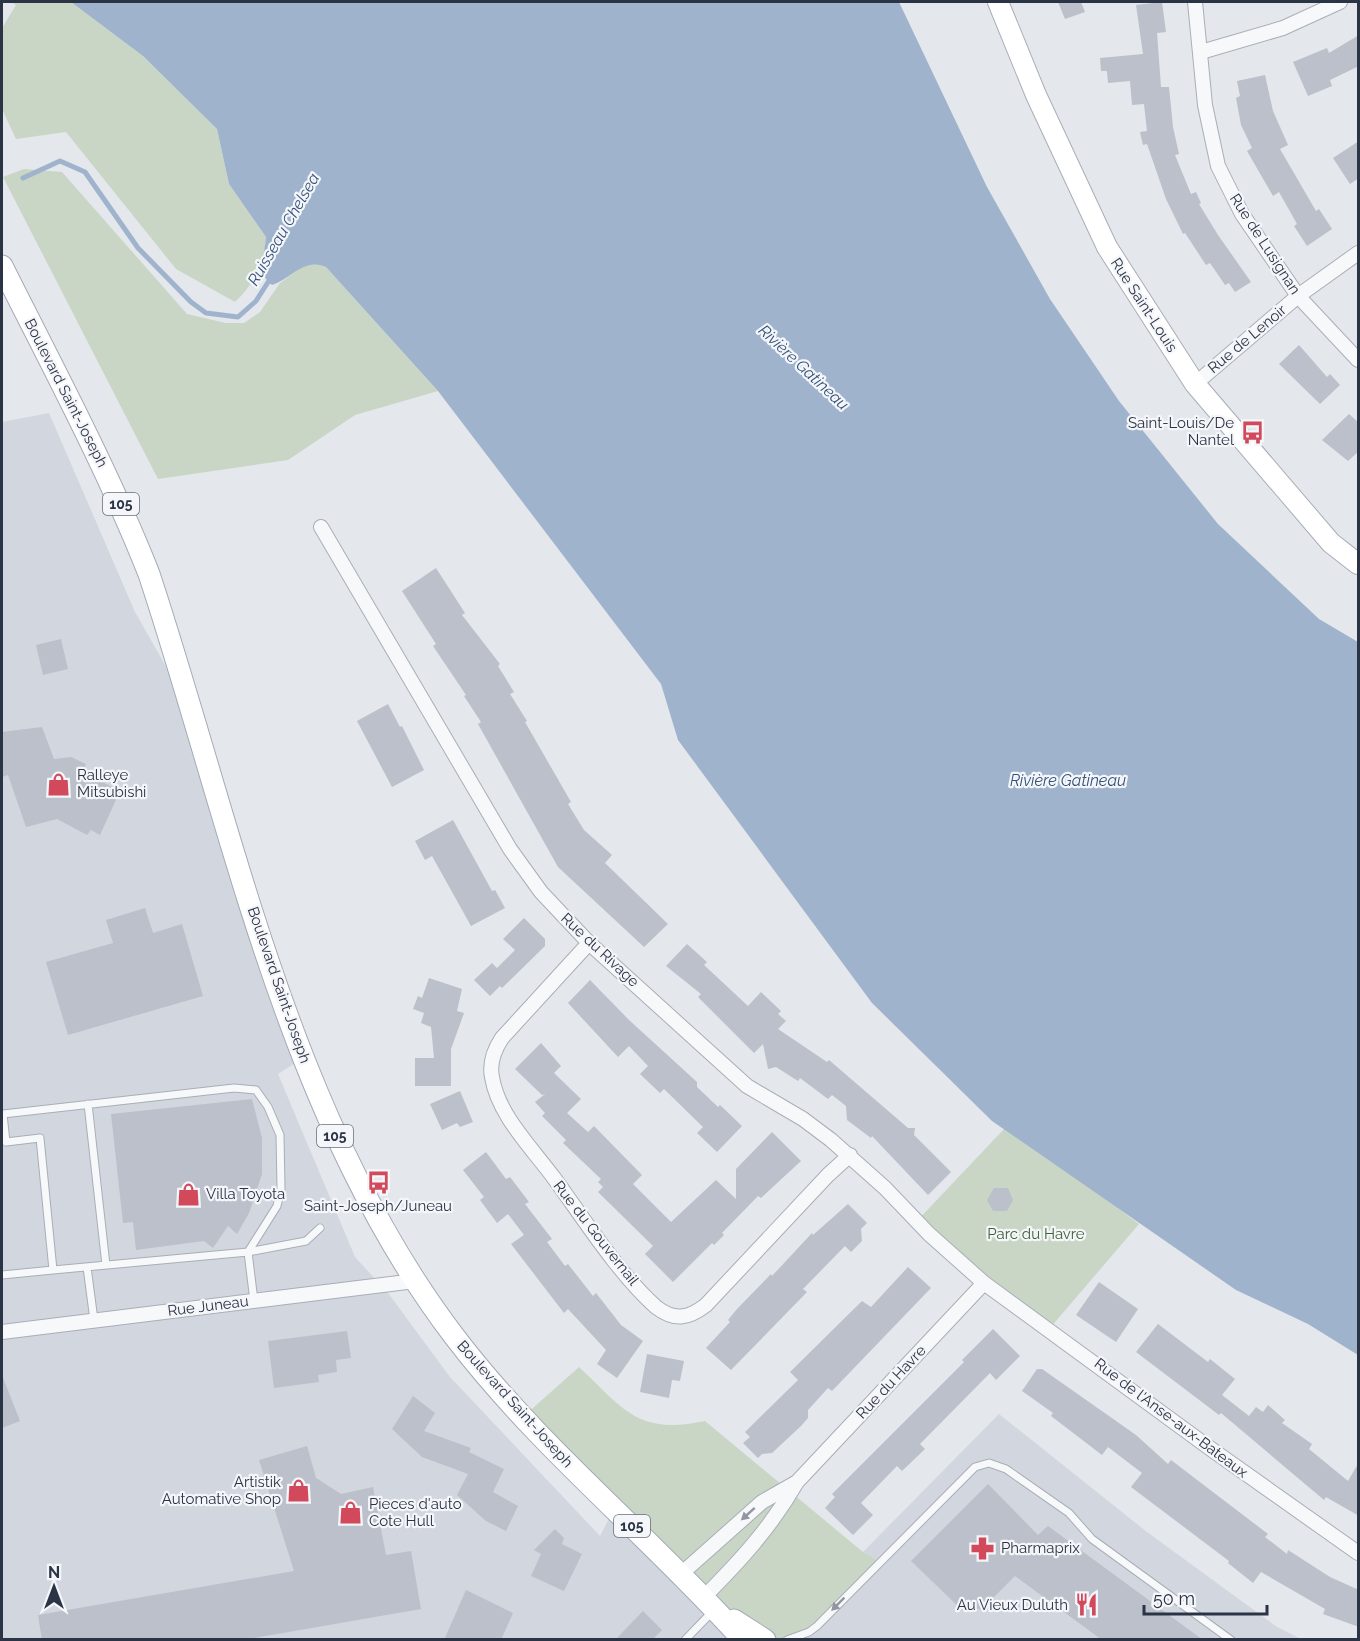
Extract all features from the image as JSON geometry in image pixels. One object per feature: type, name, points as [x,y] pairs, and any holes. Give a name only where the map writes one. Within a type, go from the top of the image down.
[{"type":"main road","name":"Rue Saint-Louis","points":[[998,2],[1036,95],[1107,248],[1195,384],[1331,543],[1359,564]]},
{"type":"main road","name":"Boulevard Saint-Joseph","points":[[2,266],[123,508],[156,594],[241,873],[303,1058],[344,1157],[415,1281],[455,1338],[562,1456],[710,1603],[743,1640]]},
{"type":"main road","name":"Boulevard Saint-Joseph","points":[[710,1603],[765,1640]]},
{"type":"street","name":"Rue de Lusignan","points":[[1195,2],[1205,105],[1218,166],[1242,214],[1298,296],[1359,360]]},
{"type":"street","points":[[1201,52],[1283,28],[1340,2]]},
{"type":"street","name":"Rue de Lenoir","points":[[1195,384],[1298,296],[1359,253]]},
{"type":"street","name":"Rue du Rivage","points":[[321,527],[510,849],[541,892],[589,943],[747,1086],[803,1119],[850,1155],[929,1234],[984,1283]]},
{"type":"street","name":"Rue du Gouvernail","points":[[589,943],[502,1038],[492,1057],[491,1076],[498,1095],[523,1138],[594,1235],[656,1307],[666,1314],[687,1317],[706,1305],[828,1175],[850,1155]]},
{"type":"street","name":"Rue Juneau","points":[[2,1332],[415,1281]]},
{"type":"street","name":"Rue du Havre","points":[[710,1603],[741,1560],[777,1517],[797,1482],[984,1283]]},
{"type":"street","name":"Rue de l'Anse-aux-Bateaux","points":[[984,1283],[1211,1449],[1359,1552]]},
{"type":"street","name":"Rue du Havre","points":[[681,1574],[762,1502],[797,1482]]},
{"type":"lane","points":[[53,1269],[40,1138],[6,1142],[3,1114],[234,1088],[256,1090],[268,1107],[280,1135],[281,1189],[277,1206],[248,1252],[254,1301]]},
{"type":"lane","points":[[88,1104],[106,1265]]},
{"type":"lane","points":[[2,1275],[248,1252],[306,1241],[320,1228]]},
{"type":"lane","points":[[87,1266],[94,1320]]},
{"type":"lane","points":[[787,1640],[809,1632],[817,1626],[975,1467],[982,1463],[995,1463],[1069,1513],[1092,1539],[1231,1640]]},
{"type":"lane","points":[[685,1640],[710,1603]]},
{"type":"shaded area","points":[[49,413],[135,612],[190,709],[303,1058],[278,1074],[355,1257],[388,1293],[450,1377],[600,1536],[614,1509],[765,1639],[2,1640],[2,422]]},
{"type":"shaded area","points":[[999,1414],[1147,1532],[1277,1627],[1301,1639],[787,1640],[879,1562],[863,1552]]},
{"type":"green space","points":[[11,2],[71,2],[143,56],[217,129],[229,184],[266,237],[261,265],[248,288],[235,302],[176,269],[66,132],[16,139],[2,109],[2,28],[16,5]]},
{"type":"green space","points":[[24,169],[62,172],[187,314],[226,323],[244,323],[260,312],[280,283],[303,266],[319,264],[326,267],[438,391],[355,415],[288,460],[158,479],[3,177]]},
{"type":"green space","name":"Parc du Havre","points":[[1004,1129],[1083,1182],[1139,1224],[1050,1328],[916,1222]]},
{"type":"green space","points":[[579,1367],[621,1407],[647,1421],[663,1425],[705,1421],[863,1552],[880,1562],[817,1626],[787,1639],[765,1639],[715,1608],[524,1416]]},
{"type":"water","name":"Rivière Gatineau","points":[[71,2],[899,2],[987,187],[1050,299],[1119,401],[1218,524],[1319,619],[1358,642],[1358,1355],[1308,1324],[1236,1290],[992,1121],[872,1003],[678,740],[661,684],[438,391],[326,267],[311,265],[304,267],[272,285],[267,280],[263,269],[266,237],[229,184],[217,129],[143,56]]},
{"type":"building","points":[[1058,2],[1081,2],[1085,12],[1065,19]]},
{"type":"building","points":[[1162,2],[1166,32],[1157,33],[1161,87],[1169,87],[1173,127],[1179,154],[1175,155],[1191,194],[1196,192],[1201,203],[1199,204],[1251,282],[1235,292],[1229,283],[1225,285],[1210,263],[1206,265],[1185,233],[1183,234],[1166,199],[1147,144],[1143,145],[1140,132],[1147,131],[1144,104],[1132,105],[1130,81],[1108,83],[1107,71],[1101,71],[1100,58],[1143,54],[1136,5]]},
{"type":"building","points":[[1359,35],[1359,66],[1330,80],[1332,86],[1308,96],[1293,62],[1327,48],[1329,53]]},
{"type":"building","points":[[1265,75],[1273,111],[1288,145],[1280,149],[1316,211],[1319,209],[1332,229],[1307,246],[1294,226],[1297,224],[1279,192],[1273,196],[1247,151],[1252,148],[1241,125],[1236,98],[1240,96],[1237,81]]},
{"type":"building","points":[[1359,141],[1359,178],[1350,184],[1333,158]]},
{"type":"building","points":[[1299,345],[1327,377],[1330,374],[1340,385],[1320,404],[1279,364]]},
{"type":"building","points":[[1349,414],[1359,423],[1359,451],[1348,461],[1322,440]]},
{"type":"building","points":[[436,568],[465,613],[462,615],[500,664],[498,666],[514,692],[510,694],[571,802],[568,804],[584,830],[612,855],[605,863],[668,924],[644,947],[558,867],[478,724],[481,722],[464,696],[466,695],[433,646],[436,644],[402,591]]},
{"type":"building","points":[[61,639],[68,669],[43,675],[36,645]]},
{"type":"building","points":[[388,704],[424,770],[392,787],[357,721]]},
{"type":"building","name":"Ralleye Mitsubishi","points":[[42,727],[54,759],[71,757],[86,764],[83,772],[120,791],[100,835],[91,830],[87,835],[57,819],[26,827],[8,775],[2,777],[2,732]]},
{"type":"building","points":[[453,820],[492,891],[495,890],[505,908],[471,926],[432,856],[425,860],[415,841]]},
{"type":"building","points":[[145,908],[153,933],[182,924],[203,996],[68,1035],[46,962],[113,943],[106,920]]},
{"type":"building","points":[[524,918],[545,939],[545,946],[502,988],[500,986],[490,996],[474,980],[492,963],[497,968],[515,950],[503,939]]},
{"type":"building","points":[[687,944],[707,962],[704,965],[748,1006],[761,992],[781,1011],[778,1014],[786,1021],[778,1029],[827,1062],[829,1060],[908,1128],[915,1128],[914,1135],[951,1172],[928,1195],[872,1136],[871,1138],[847,1120],[846,1106],[832,1095],[828,1099],[800,1078],[798,1081],[776,1067],[768,1069],[763,1044],[754,1053],[698,997],[701,994],[666,966]]},
{"type":"building","points":[[429,978],[462,989],[457,1011],[464,1013],[451,1049],[451,1086],[415,1086],[415,1058],[434,1058],[431,1027],[421,1023],[424,1013],[413,1009],[418,996],[422,998]]},
{"type":"building","points":[[590,980],[629,1020],[697,1082],[697,1087],[742,1126],[717,1152],[697,1133],[703,1127],[664,1089],[660,1093],[640,1074],[648,1066],[629,1046],[618,1057],[568,1003]]},
{"type":"building","points":[[541,1043],[561,1066],[554,1073],[581,1099],[567,1113],[588,1132],[594,1126],[642,1175],[633,1184],[671,1222],[716,1180],[736,1199],[736,1169],[772,1132],[801,1161],[761,1198],[758,1196],[722,1233],[724,1235],[714,1245],[712,1243],[673,1282],[645,1254],[653,1246],[598,1192],[603,1187],[598,1182],[601,1179],[563,1143],[566,1140],[542,1116],[545,1113],[535,1102],[545,1094],[542,1095],[515,1069]]},
{"type":"building","points":[[460,1091],[473,1122],[460,1127],[457,1123],[442,1130],[430,1104]]},
{"type":"building","name":"Villa Toyota","points":[[252,1099],[262,1138],[262,1174],[249,1213],[237,1234],[228,1226],[213,1248],[204,1241],[136,1250],[133,1222],[123,1223],[111,1114]]},
{"type":"building","points":[[486,1152],[506,1179],[510,1177],[529,1202],[525,1204],[552,1239],[547,1242],[565,1266],[568,1264],[593,1296],[596,1293],[621,1325],[643,1341],[617,1378],[597,1364],[606,1350],[568,1309],[564,1313],[511,1244],[524,1235],[508,1214],[497,1223],[480,1200],[484,1197],[463,1170]]},
{"type":"building","points":[[994,1188],[1008,1188],[1013,1200],[1007,1211],[993,1211],[987,1200]]},
{"type":"building","points":[[848,1204],[867,1223],[861,1229],[862,1241],[851,1252],[845,1246],[803,1289],[807,1292],[731,1370],[706,1348],[730,1322],[728,1320],[737,1309],[771,1274],[772,1276],[812,1233],[813,1235]]},
{"type":"building","points":[[908,1267],[931,1288],[832,1391],[828,1388],[808,1410],[808,1418],[801,1426],[772,1453],[762,1454],[758,1458],[743,1443],[750,1437],[745,1432],[798,1380],[790,1372],[862,1301],[871,1307]]},
{"type":"building","points":[[1099,1282],[1138,1309],[1116,1342],[1076,1315]]},
{"type":"building","points":[[1158,1324],[1208,1362],[1210,1359],[1235,1379],[1222,1395],[1249,1416],[1256,1407],[1263,1412],[1268,1405],[1285,1420],[1282,1423],[1312,1444],[1309,1449],[1348,1481],[1359,1462],[1359,1516],[1326,1497],[1324,1500],[1221,1413],[1219,1415],[1136,1352]]},
{"type":"building","points":[[993,1329],[1020,1356],[996,1380],[990,1373],[920,1444],[925,1449],[902,1471],[897,1466],[861,1503],[873,1515],[853,1535],[825,1508],[835,1497],[832,1494],[964,1362],[962,1360]]},
{"type":"building","points":[[347,1331],[351,1358],[336,1360],[337,1372],[318,1375],[319,1382],[274,1388],[268,1341]]},
{"type":"building","points":[[647,1354],[684,1361],[680,1381],[672,1380],[669,1398],[640,1392]]},
{"type":"building","points":[[1037,1369],[1042,1369],[1136,1435],[1168,1464],[1171,1460],[1268,1534],[1265,1537],[1287,1554],[1288,1550],[1330,1577],[1359,1590],[1359,1627],[1323,1614],[1325,1609],[1261,1572],[1253,1583],[1228,1563],[1229,1561],[1131,1487],[1142,1473],[1108,1447],[1102,1455],[1051,1416],[1053,1413],[1022,1391]]},
{"type":"building","points":[[2,1375],[20,1421],[2,1428]]},
{"type":"building","points":[[413,1396],[435,1413],[424,1431],[471,1448],[469,1452],[504,1469],[493,1492],[518,1506],[506,1531],[486,1521],[457,1495],[468,1474],[422,1457],[392,1429]]},
{"type":"building","points":[[307,1446],[316,1478],[341,1494],[373,1487],[386,1555],[411,1551],[421,1609],[242,1640],[42,1640],[38,1615],[294,1571],[259,1460]]},
{"type":"building","points":[[988,1484],[1038,1535],[1048,1526],[1203,1640],[1102,1640],[1015,1576],[982,1609],[962,1610],[911,1561]]},
{"type":"building","points":[[555,1529],[564,1538],[562,1544],[582,1554],[564,1591],[531,1576],[541,1554],[534,1550]]},
{"type":"building","points":[[466,1590],[513,1613],[501,1640],[444,1640]]},
{"type":"building","points":[[643,1611],[662,1630],[652,1640],[615,1640]]},
{"type":"waterway","name":"Ruisseau Chelsea","points":[[23,178],[60,161],[85,172],[138,248],[191,302],[206,313],[238,317],[256,301],[272,276]]},
{"type":"place","name":"Saint-Louis/De Nantel","points":[[1252,432]]},
{"type":"place","name":"Ralleye Mitsubishi","points":[[59,784]]},
{"type":"place","name":"Saint-Joseph/Juneau","points":[[378,1182]]},
{"type":"place","name":"Villa Toyota","points":[[188,1194]]},
{"type":"place","name":"Artistik Automative Shop","points":[[299,1491]]},
{"type":"place","name":"Pieces d'auto Cote Hull","points":[[351,1513]]},
{"type":"place","name":"Pharmaprix","points":[[983,1548]]},
{"type":"place","name":"Au Vieux Duluth","points":[[1086,1605]]}]
